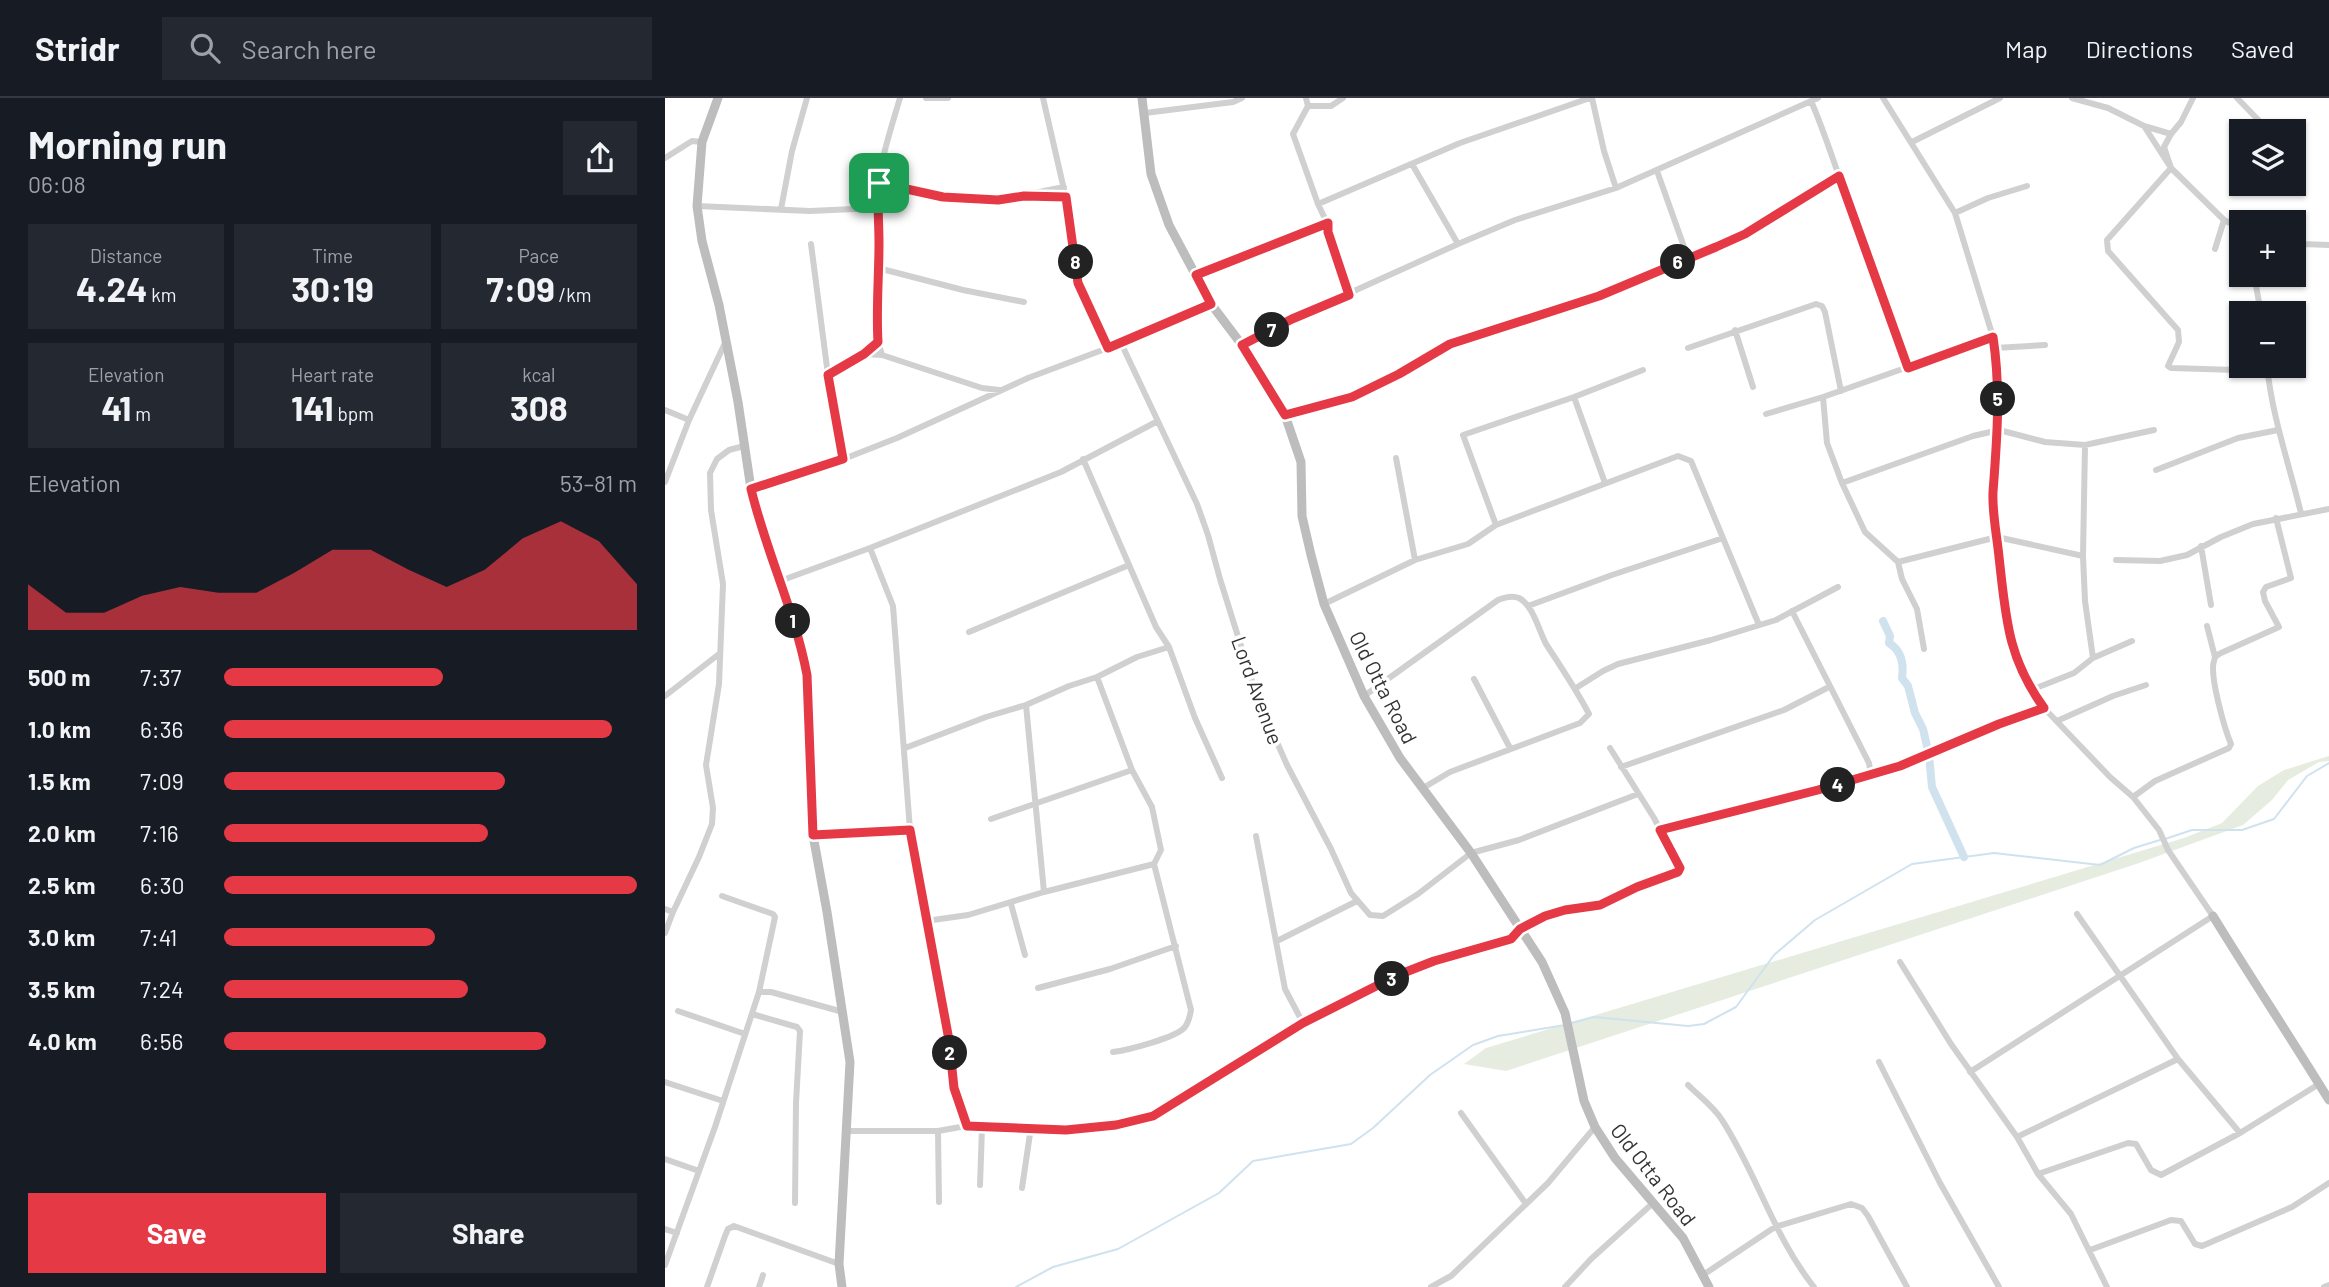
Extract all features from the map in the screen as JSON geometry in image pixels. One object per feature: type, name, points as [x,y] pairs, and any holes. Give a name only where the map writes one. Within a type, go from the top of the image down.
[{"type":"street","points":[[718,98],[702,142],[697,206],[702,241],[726,341],[761,532],[803,651],[807,675],[813,835],[850,1062],[839,1264],[842,1287]]},
{"type":"street","points":[[781,209],[792,151],[807,98]]},
{"type":"street","points":[[882,355],[878,342],[879,243],[876,208],[879,183],[900,98]]},
{"type":"street","points":[[926,98],[948,98]]},
{"type":"street","points":[[1043,98],[1066,197],[1078,283],[1108,348]]},
{"type":"street","name":"Old Otta Road","points":[[1142,98],[1151,174],[1169,225],[1211,304],[1242,345],[1285,415],[1301,462],[1302,516],[1324,604],[1364,696],[1400,758],[1471,853],[1549,975],[1561,1003],[1584,1101],[1595,1127],[1615,1158],[1682,1238],[1709,1287]]},
{"type":"street","points":[[1145,113],[1233,102],[1242,98]]},
{"type":"street","points":[[1343,98],[1331,106],[1307,102],[1293,134],[1318,204],[1328,223],[1328,232],[1349,295]]},
{"type":"street","points":[[1318,204],[1460,143],[1591,98],[1616,188]]},
{"type":"street","points":[[1883,98],[1955,213],[1993,337],[1999,430],[1993,495],[2007,630],[2017,661],[2031,690],[2044,708],[2110,777],[2133,797],[2159,830],[2168,850],[2329,1100]]},
{"type":"street","points":[[1912,142],[2000,98]]},
{"type":"street","points":[[2071,98],[2108,108],[2144,126],[2171,134]]},
{"type":"street","points":[[2171,168],[2164,148],[2171,134],[2182,122],[2193,98]]},
{"type":"street","points":[[2237,98],[2257,119]]},
{"type":"street","points":[[1242,345],[1292,319],[1458,244],[1515,220],[1616,188],[1815,99],[1839,176],[1908,368]]},
{"type":"street","points":[[2144,126],[2171,168],[2229,222]]},
{"type":"street","points":[[665,158],[692,141],[702,142]]},
{"type":"street","points":[[1412,164],[1458,244]]},
{"type":"street","points":[[2171,168],[2107,240],[2108,251],[2178,330],[2179,342],[2168,366],[2229,368]]},
{"type":"street","points":[[1657,171],[1688,258]]},
{"type":"street","points":[[1285,415],[1352,397],[1399,374],[1450,344],[1599,296],[1745,234],[1839,176]]},
{"type":"street","points":[[879,183],[943,197],[998,200],[1064,187]]},
{"type":"street","points":[[1955,213],[1987,198],[2027,186]]},
{"type":"street","points":[[1024,196],[1066,197]]},
{"type":"street","points":[[697,206],[810,211],[876,208]]},
{"type":"street","points":[[2215,249],[2224,220]]},
{"type":"street","points":[[1196,275],[1328,223]]},
{"type":"street","points":[[811,244],[828,375],[843,459]]},
{"type":"street","points":[[2306,244],[2329,245]]},
{"type":"street","points":[[878,268],[963,290],[1024,302]]},
{"type":"street","points":[[751,489],[843,459],[929,425],[1002,391],[1211,304]]},
{"type":"street","points":[[1688,348],[1816,304],[1822,306],[1825,312],[1841,391]]},
{"type":"street","points":[[1735,330],[1753,387]]},
{"type":"street","points":[[1766,414],[1841,391],[1993,337]]},
{"type":"street","points":[[665,482],[689,420],[726,341]]},
{"type":"street","points":[[828,375],[864,354],[878,342]]},
{"type":"street","name":"Lord Avenue","points":[[1121,343],[1156,422],[1182,471],[1208,534],[1258,697],[1287,765],[1356,901]]},
{"type":"street","points":[[1995,348],[2045,345]]},
{"type":"street","points":[[864,354],[882,355],[982,388],[1002,391]]},
{"type":"street","points":[[1496,526],[1463,435],[1643,370]]},
{"type":"street","points":[[2269,378],[2278,430],[2301,513]]},
{"type":"street","points":[[1573,397],[1605,484]]},
{"type":"street","points":[[1823,397],[1827,443],[1842,483],[1865,532],[1898,562],[1902,579],[1917,609],[1924,649]]},
{"type":"street","points":[[665,410],[689,420]]},
{"type":"street","points":[[780,581],[1061,472],[1156,422]]},
{"type":"street","points":[[1842,483],[1973,436],[1999,430],[2046,442],[2085,444],[2154,430]]},
{"type":"street","points":[[2156,470],[2238,438],[2278,430]]},
{"type":"street","points":[[2085,444],[2083,556],[2085,601],[2094,658]]},
{"type":"street","points":[[665,933],[712,824],[713,808],[706,765],[719,684],[723,584],[711,510],[710,472],[717,459],[729,450],[744,446]]},
{"type":"street","points":[[1324,604],[1415,560],[1468,544],[1496,526],[1678,456],[1691,461],[1759,625]]},
{"type":"street","points":[[1396,458],[1415,560]]},
{"type":"street","points":[[1083,459],[1156,627],[1169,647],[1195,718],[1222,778]]},
{"type":"street","points":[[2116,559],[2160,561],[2187,555],[2201,546],[2253,524],[2329,509]]},
{"type":"street","points":[[2215,657],[2279,627],[2263,592],[2266,587],[2290,579],[2291,576],[2276,518]]},
{"type":"street","points":[[1898,562],[1997,537],[2083,556]]},
{"type":"street","points":[[1528,606],[1723,538]]},
{"type":"street","points":[[2201,546],[2211,605]]},
{"type":"street","points":[[870,548],[893,606],[910,830],[949,1040],[954,1088],[967,1126]]},
{"type":"street","points":[[969,632],[1129,565]]},
{"type":"street","points":[[1576,688],[1618,664],[1776,620],[1838,587]]},
{"type":"street","points":[[1364,696],[1498,600],[1511,596],[1521,598],[1528,606],[1546,642],[1576,688],[1589,714],[1587,718],[1450,772],[1423,788]]},
{"type":"street","points":[[1792,611],[1869,763],[1871,775]]},
{"type":"street","points":[[2133,797],[2155,781],[2229,748],[2231,744],[2220,710],[2214,677],[2215,657],[2207,626]]},
{"type":"street","points":[[2031,690],[2074,673],[2094,658],[2132,641]]},
{"type":"street","points":[[905,748],[1026,705],[1097,677],[1137,657],[1169,647]]},
{"type":"street","points":[[665,696],[719,654]]},
{"type":"street","points":[[1097,677],[1132,770],[1152,807],[1161,850],[1154,864],[1191,1010],[1185,1028],[1134,1048],[1113,1052]]},
{"type":"street","points":[[1474,679],[1510,748]]},
{"type":"street","points":[[2057,720],[2146,685]]},
{"type":"street","points":[[1621,767],[1784,710],[1829,687]]},
{"type":"street","points":[[1026,705],[1044,892]]},
{"type":"street","points":[[1660,830],[1780,801],[1900,766],[2044,708]]},
{"type":"street","points":[[847,1131],[938,1131],[967,1126],[1066,1130],[1116,1125],[1153,1116],[1303,1023],[1398,975],[1434,961],[1511,939],[1520,929],[1545,916],[1600,905],[1637,887],[1678,872],[1680,868],[1660,830],[1610,748]]},
{"type":"street","points":[[991,819],[1132,770]]},
{"type":"street","points":[[1277,941],[1356,901],[1370,915],[1383,916],[1418,894],[1471,853],[1519,840],[1638,794]]},
{"type":"street","points":[[813,835],[910,830]]},
{"type":"street","points":[[1257,836],[1285,989],[1303,1023]]},
{"type":"street","points":[[926,921],[968,915],[1154,864]]},
{"type":"street","points":[[665,1265],[759,992],[775,917],[722,896]]},
{"type":"street","points":[[1011,904],[1025,955]]},
{"type":"street","points":[[665,909],[673,912]]},
{"type":"street","points":[[2077,914],[2178,1059],[2240,1133]]},
{"type":"street","points":[[1970,1072],[2121,978],[2213,916]]},
{"type":"street","points":[[1038,988],[1110,969],[1176,946]]},
{"type":"street","points":[[1900,962],[1970,1072],[2017,1137],[2038,1174],[2071,1214],[2107,1287]]},
{"type":"street","points":[[759,992],[771,992],[843,1012]]},
{"type":"street","points":[[678,1011],[745,1034]]},
{"type":"street","points":[[752,1014],[797,1027],[800,1031],[795,1203]]},
{"type":"street","points":[[2017,1137],[2178,1059]]},
{"type":"street","points":[[1879,1062],[1940,1182],[1999,1287]]},
{"type":"street","points":[[665,1082],[723,1101]]},
{"type":"street","points":[[2038,1174],[2128,1143],[2136,1144],[2151,1170],[2161,1175],[2240,1133],[2319,1084]]},
{"type":"street","points":[[1688,1085],[1721,1118],[1763,1197],[1775,1227],[1814,1287]]},
{"type":"street","points":[[1461,1112],[1526,1204]]},
{"type":"street","points":[[1022,1188],[1031,1127]]},
{"type":"street","points":[[1431,1287],[1451,1276],[1548,1183],[1595,1127]]},
{"type":"street","points":[[980,1185],[982,1128]]},
{"type":"street","points":[[938,1131],[939,1202]]},
{"type":"street","points":[[665,1159],[699,1171]]},
{"type":"street","points":[[2090,1250],[2171,1220],[2181,1221],[2195,1244],[2201,1246],[2292,1207],[2329,1183]]},
{"type":"street","points":[[1570,1285],[1591,1259],[1653,1203]]},
{"type":"street","points":[[1703,1275],[1775,1227],[1851,1204],[1862,1208],[1868,1216],[1907,1287]]},
{"type":"street","points":[[708,1287],[725,1236],[728,1229],[734,1226],[839,1264]]},
{"type":"street","points":[[665,1229],[677,1233]]},
{"type":"street","points":[[759,1287],[763,1276]]},
{"type":"street","points":[[2324,1287],[2329,1285]]},
{"type":"shaded area","points":[[2329,756],[2329,761],[2319,762],[2288,780],[2272,800],[2243,825],[2139,863],[1506,1071],[1464,1064],[1486,1048],[2184,838],[2222,823],[2258,786],[2284,770]]},
{"type":"waterway","points":[[1883,621],[1890,636],[1889,643],[1901,658],[1902,678],[1908,686],[1915,713],[1923,729],[1932,787],[1964,857]]},
{"type":"waterway","points":[[2165,839],[2192,830],[2242,830],[2274,819],[2307,776],[2329,763]]},
{"type":"waterway","points":[[1571,1023],[1594,1017],[1688,1026],[1704,1024],[1736,1007],[1774,955],[1815,920],[1912,864],[1994,853],[2100,865],[2134,848],[2160,840]]},
{"type":"waterway","points":[[1016,1287],[1053,1267],[1118,1249],[1219,1193],[1253,1161],[1351,1144],[1373,1128],[1430,1075],[1473,1045],[1498,1036],[1565,1025]]},
{"type":"route","points":[[1839,176],[1908,368],[1993,337],[1997,363],[1999,430],[1993,495],[2007,630],[2028,686],[2044,708],[1900,766],[1729,814],[1660,830],[1680,868],[1678,872],[1637,887],[1600,905],[1545,916],[1520,929],[1511,939],[1434,961],[1398,975],[1303,1023],[1153,1116],[1116,1125],[1066,1130],[967,1126],[954,1088],[949,1040],[910,830],[813,835],[809,708],[803,651],[761,532],[751,489],[843,459],[828,375],[864,354],[878,342],[876,307],[879,243],[876,208],[879,183],[943,197],[998,200],[1024,196],[1066,197],[1078,283],[1108,348],[1211,304],[1196,275],[1328,223],[1328,232],[1349,295],[1292,319],[1242,345],[1285,415],[1352,397],[1399,374],[1450,344],[1599,296],[1716,247],[1745,234],[1839,176]]}]
